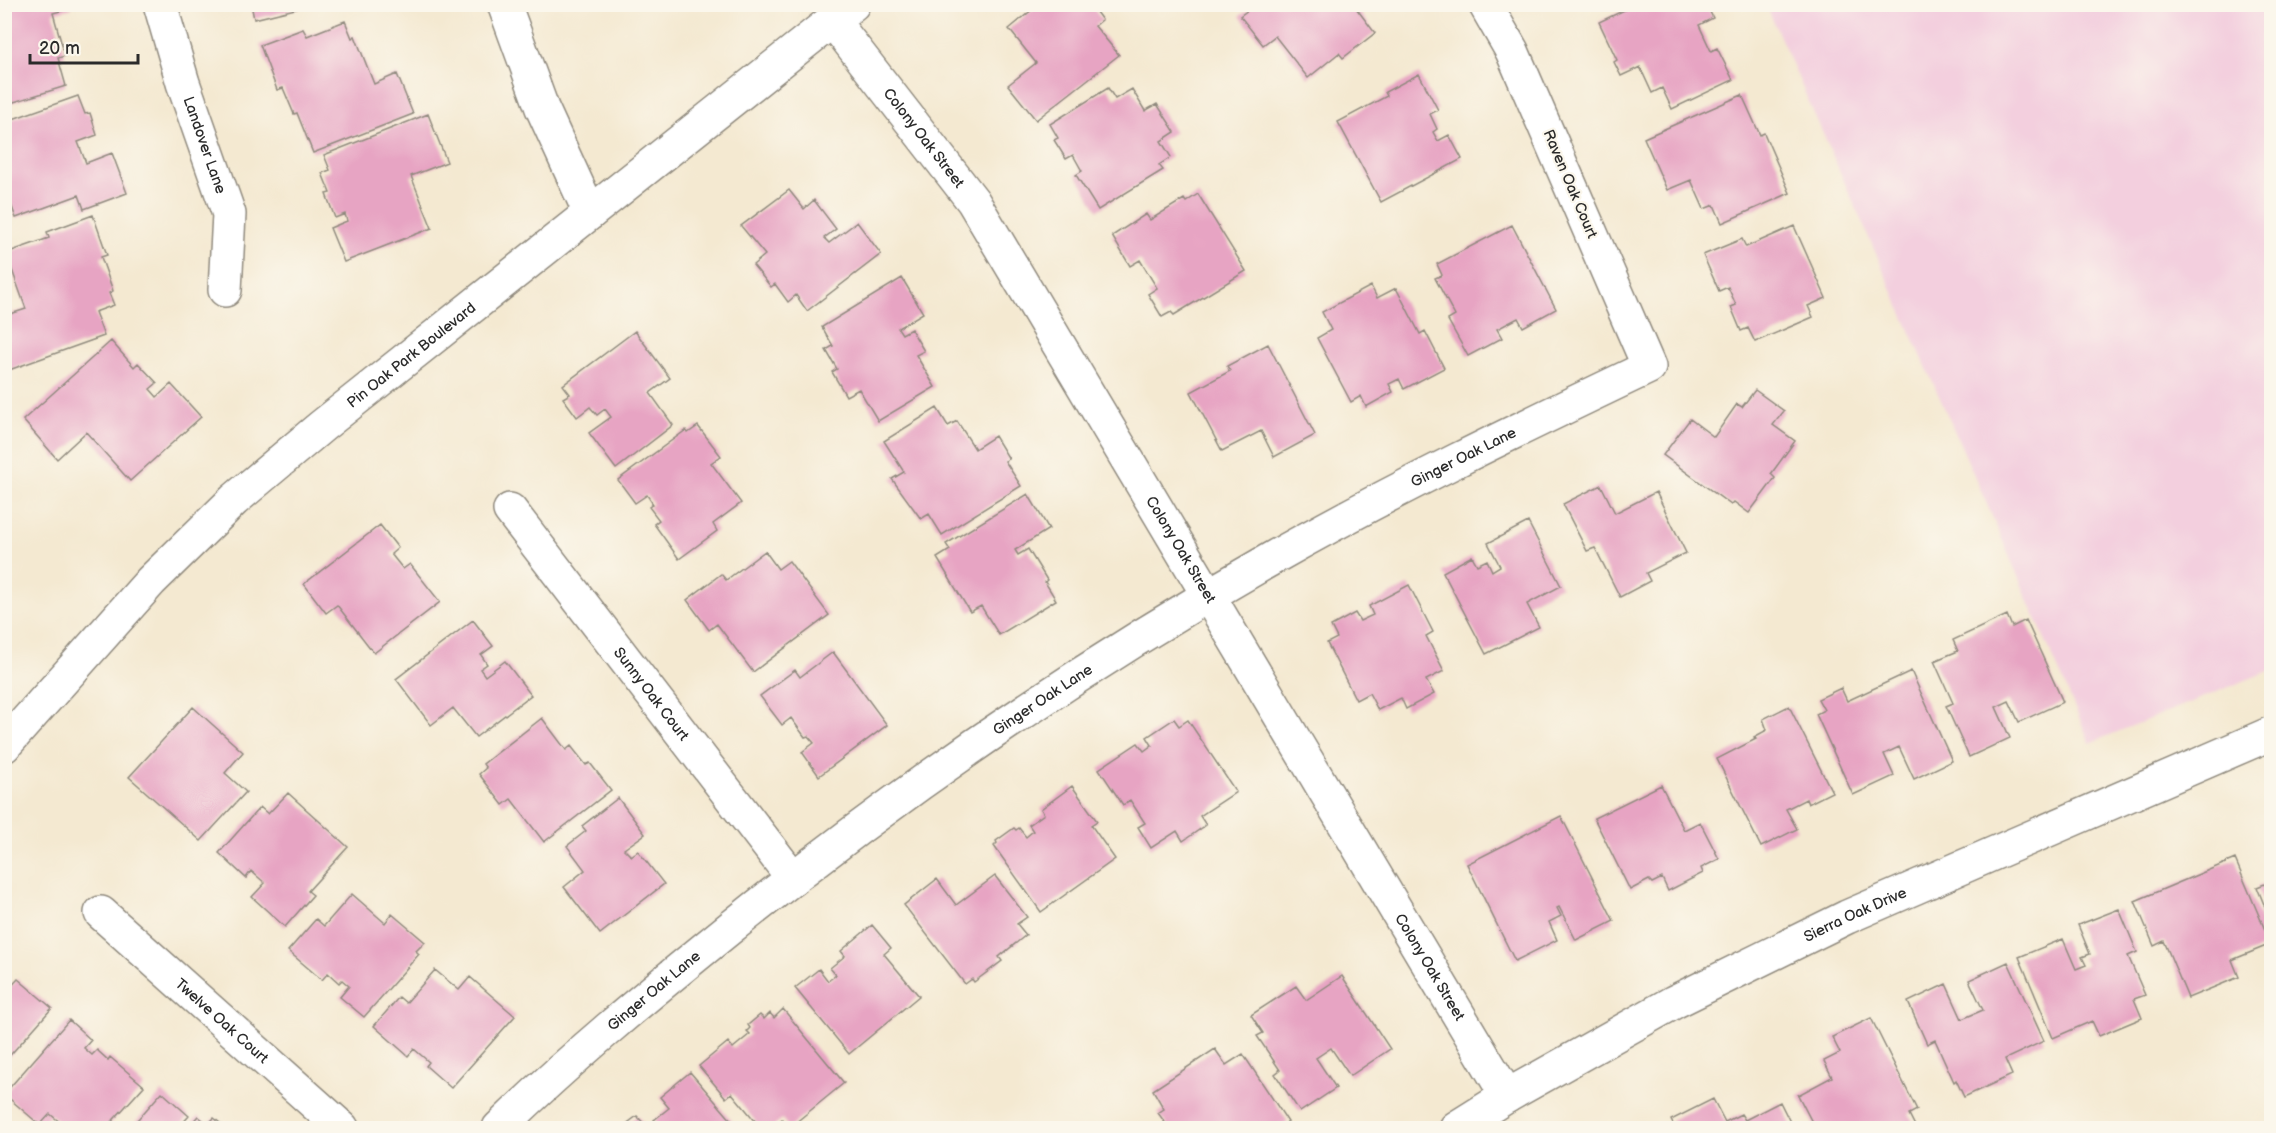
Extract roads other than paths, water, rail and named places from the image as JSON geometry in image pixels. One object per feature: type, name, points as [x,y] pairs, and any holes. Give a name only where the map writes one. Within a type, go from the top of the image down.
[{"type":"street","name":"Landover Lane","points":[[160,4],[183,83],[229,213],[225,290]]},
{"type":"street","points":[[504,4],[542,108],[590,213]]},
{"type":"street","name":"Raven Oak Court","points":[[1485,4],[1512,51],[1649,367]]},
{"type":"street","name":"Pin Oak Park Boulevard","points":[[4,747],[151,581],[234,500],[322,426],[843,13]]},
{"type":"street","name":"Colony Oak Street","points":[[843,13],[973,201],[1507,1096]]},
{"type":"street","name":"Ginger Oak Lane","points":[[499,1128],[538,1089],[651,992],[793,878],[912,789],[1034,705],[1209,595],[1273,558],[1469,453],[1649,367]]},
{"type":"street","name":"Sunny Oak Court","points":[[510,510],[793,878]]},
{"type":"street","name":"Sierra Oak Drive","points":[[1456,1128],[1507,1096],[1674,1002],[1847,917],[2271,733]]},
{"type":"street","name":"Twelve Oak Court","points":[[101,913],[342,1128]]}]
